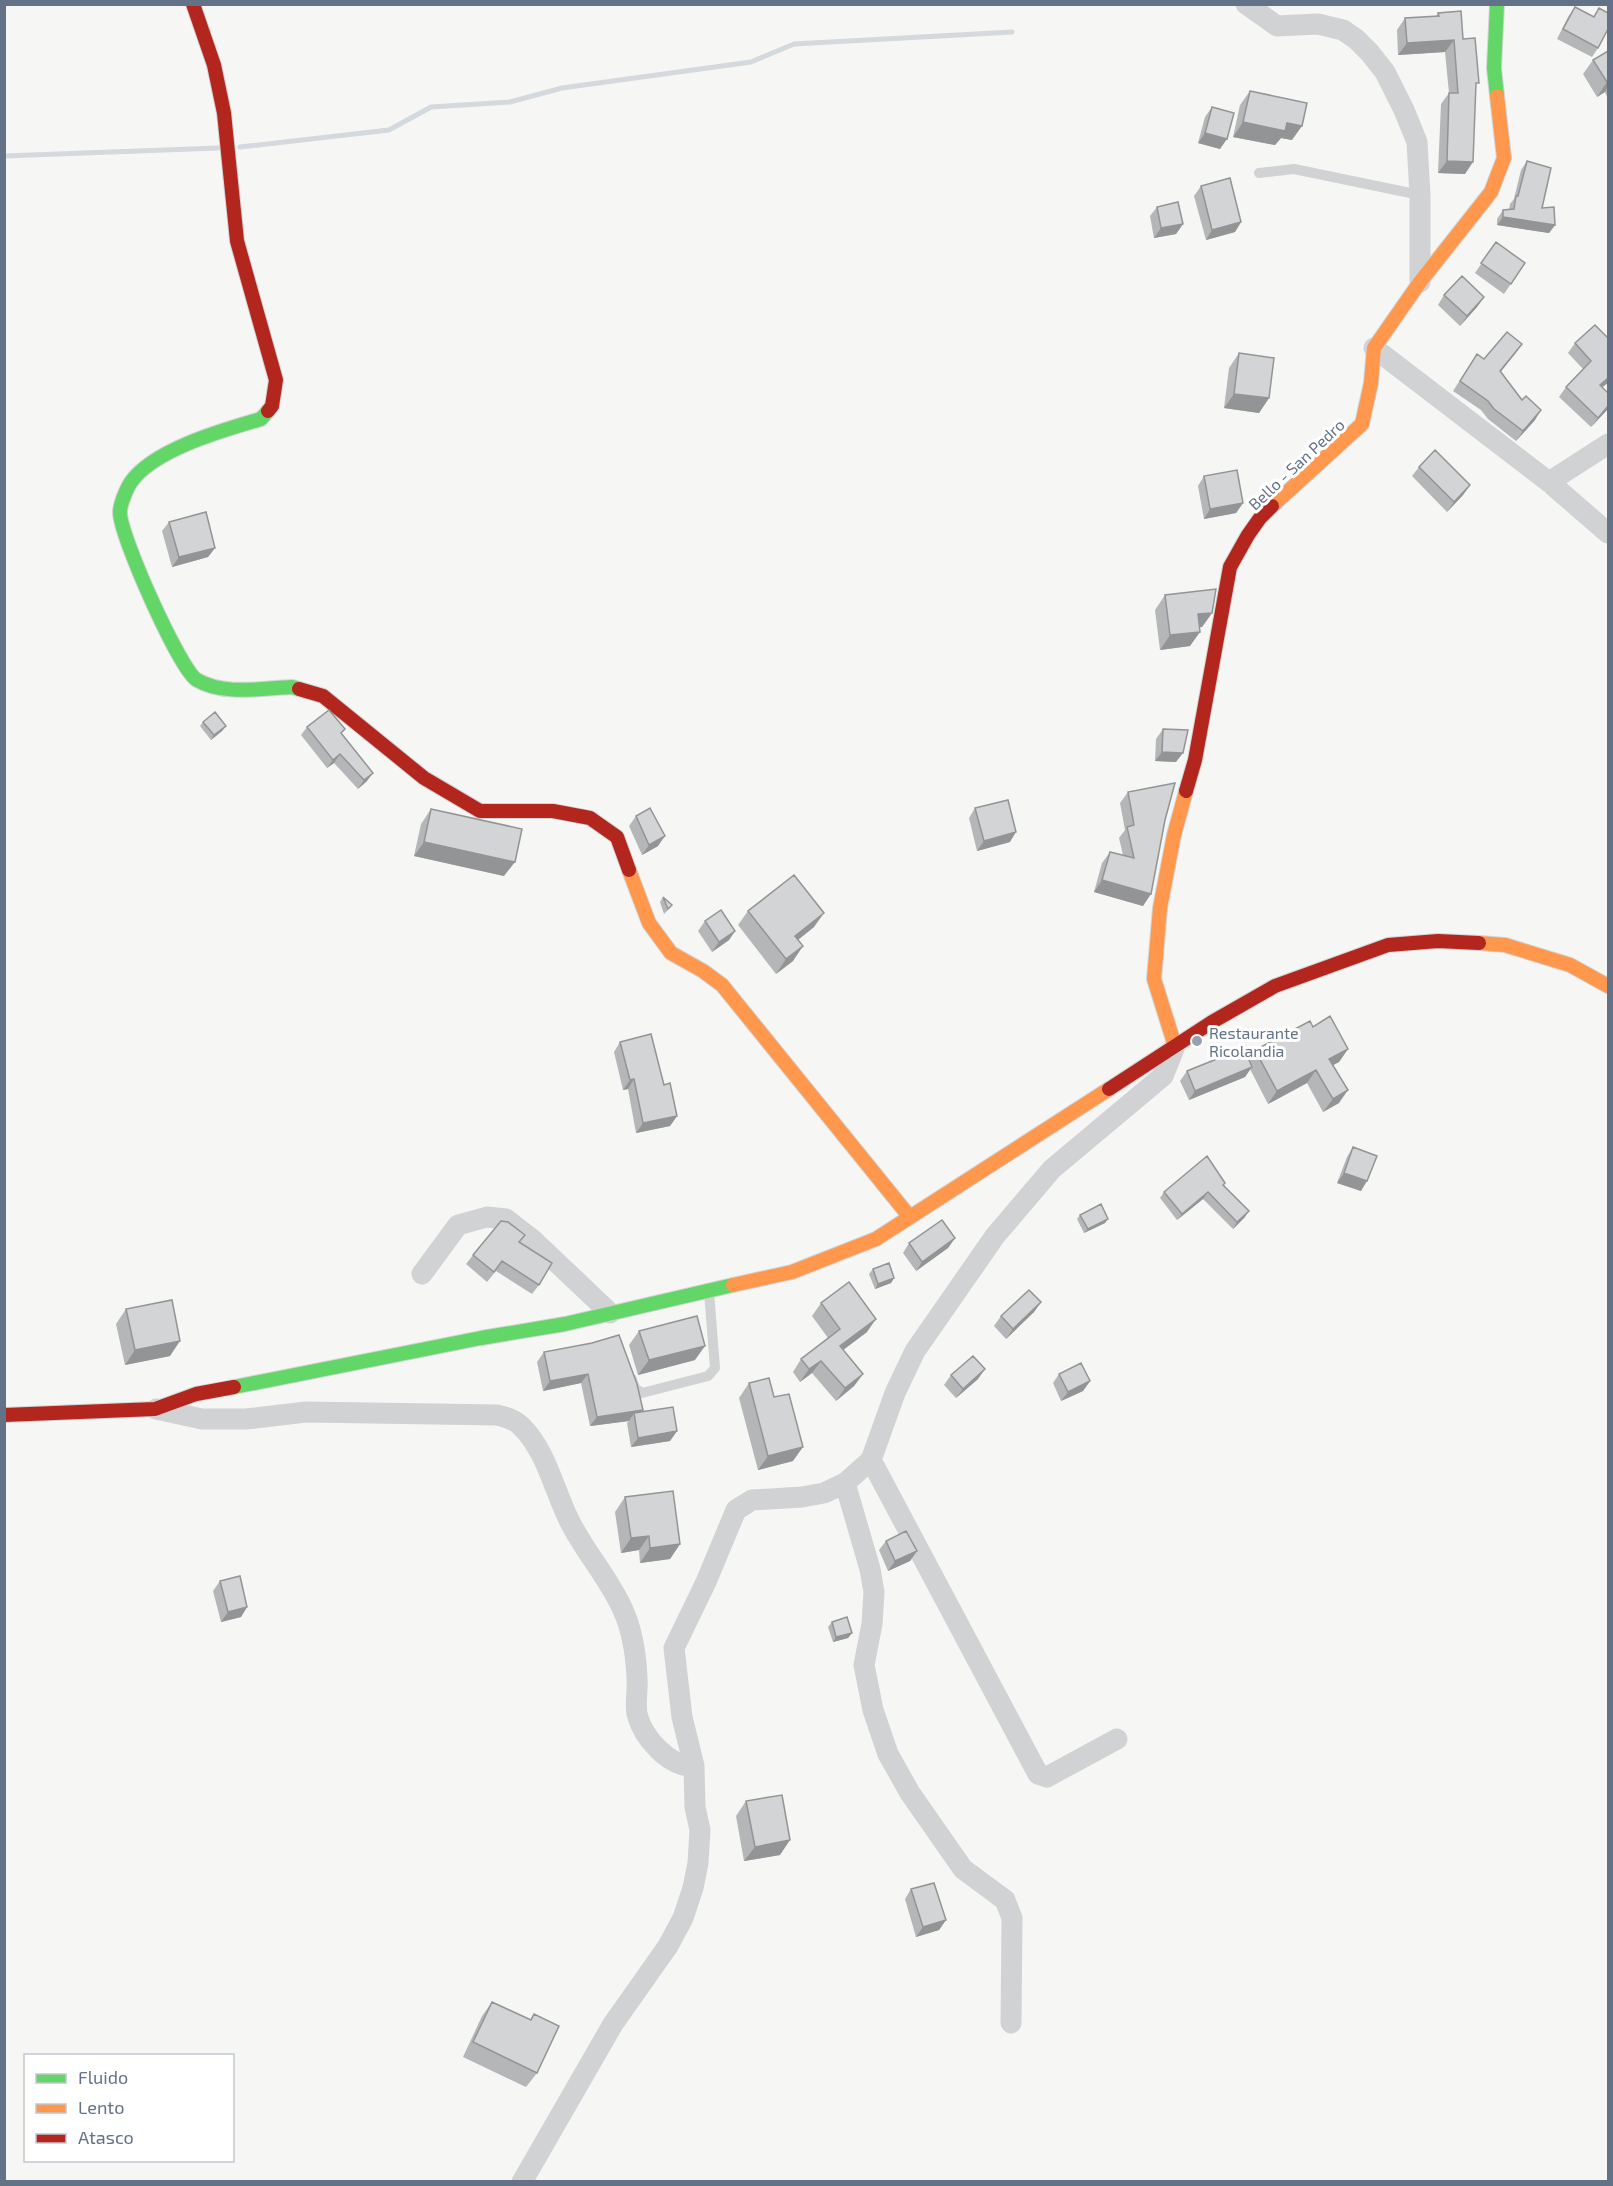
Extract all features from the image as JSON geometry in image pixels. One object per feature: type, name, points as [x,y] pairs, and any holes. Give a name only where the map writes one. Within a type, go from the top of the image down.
[{"type":"main road","points":[[193,4],[214,65],[224,113],[237,241],[276,380],[272,406],[261,419],[198,438],[150,464],[131,482],[120,511],[126,541],[177,653],[196,680],[224,689],[292,687],[323,696],[424,778],[480,811],[553,810],[590,818],[617,837],[649,924],[671,954],[704,971],[722,985],[909,1216]]},
{"type":"main road","name":"Bello - San Pedro","points":[[1175,1046],[1154,980],[1160,908],[1174,835],[1195,760],[1230,567],[1260,518],[1294,484],[1362,424],[1371,383],[1374,348],[1420,282],[1446,252],[1491,192],[1504,158],[1494,68],[1497,4]]},
{"type":"main road","points":[[4,1415],[155,1409],[196,1394],[481,1338],[612,1318],[792,1272],[876,1239],[1212,1022],[1275,986],[1388,945],[1438,941],[1505,945],[1570,965],[1608,986]]},
{"type":"street","points":[[1246,4],[1277,26],[1318,24],[1343,30],[1356,39],[1385,72],[1417,142],[1420,195],[1420,282]]},
{"type":"street","points":[[1374,348],[1549,482],[1608,533]]},
{"type":"street","points":[[1549,482],[1608,444]]},
{"type":"street","points":[[522,2181],[613,2024],[668,1946],[683,1918],[698,1863],[700,1830],[695,1807],[694,1766],[682,1717],[674,1648],[706,1582],[736,1510],[752,1500],[802,1497],[824,1493],[845,1483],[870,1460],[895,1393],[915,1351],[995,1236],[1052,1169],[1163,1076],[1175,1046]]},
{"type":"street","points":[[422,1274],[458,1226],[487,1217],[506,1219],[532,1240],[612,1318]]},
{"type":"street","points":[[155,1409],[202,1419],[246,1419],[306,1412],[511,1418],[522,1426],[539,1452],[570,1521],[624,1611],[633,1643],[638,1677],[637,1713],[648,1736],[661,1752],[685,1767],[694,1766]]},
{"type":"street","points":[[870,1460],[1038,1774],[1047,1777],[1118,1739]]},
{"type":"street","points":[[845,1483],[870,1569],[874,1592],[872,1624],[864,1665],[873,1710],[888,1754],[910,1793],[963,1869],[1005,1900],[1012,1918],[1011,2023]]},
{"type":"lane","points":[[1259,173],[1294,169],[1420,195]]},
{"type":"lane","points":[[628,1366],[635,1388],[642,1393],[708,1376],[715,1368],[709,1292]]},
{"type":"building","points":[[1575,7],[1594,17],[1599,8],[1608,13],[1608,29],[1598,48],[1563,29]]},
{"type":"building","points":[[1461,11],[1463,39],[1475,38],[1479,83],[1476,83],[1473,162],[1447,161],[1449,93],[1458,93],[1454,40],[1407,43],[1405,18],[1439,16],[1438,13]]},
{"type":"building","points":[[1608,51],[1608,81],[1607,82],[1593,60]]},
{"type":"building","points":[[1250,91],[1307,103],[1302,126],[1287,123],[1285,131],[1243,122]]},
{"type":"building","points":[[1212,107],[1234,113],[1227,139],[1205,133]]},
{"type":"building","points":[[1527,161],[1551,168],[1542,208],[1554,207],[1555,225],[1503,217],[1503,210],[1514,209]]},
{"type":"building","points":[[1230,178],[1241,222],[1212,230],[1201,186]]},
{"type":"building","points":[[1178,202],[1183,224],[1161,228],[1157,207]]},
{"type":"building","points":[[1496,242],[1525,263],[1511,284],[1481,263]]},
{"type":"building","points":[[1462,276],[1484,297],[1467,316],[1444,295]]},
{"type":"building","points":[[1595,325],[1608,338],[1608,378],[1600,385],[1608,393],[1608,406],[1598,418],[1566,387],[1591,361],[1575,343]]},
{"type":"building","points":[[1507,332],[1522,344],[1500,371],[1522,400],[1526,396],[1541,410],[1523,431],[1460,381],[1477,354],[1484,359]]},
{"type":"building","points":[[1239,353],[1274,358],[1269,398],[1234,394]]},
{"type":"building","points":[[1435,450],[1470,485],[1454,502],[1419,467]]},
{"type":"building","points":[[1237,470],[1243,503],[1210,509],[1204,476]]},
{"type":"building","points":[[206,512],[215,548],[179,557],[169,522]]},
{"type":"building","points":[[1216,589],[1212,613],[1198,614],[1200,632],[1170,635],[1165,595]]},
{"type":"building","points":[[329,710],[345,729],[341,733],[373,773],[364,780],[340,754],[333,760],[307,727]]},
{"type":"building","points":[[215,712],[226,726],[214,735],[203,722]]},
{"type":"building","points":[[1163,729],[1188,730],[1183,753],[1162,752]]},
{"type":"building","points":[[1175,783],[1165,820],[1151,894],[1102,880],[1110,852],[1134,858],[1127,827],[1134,825],[1128,792]]},
{"type":"building","points":[[1008,800],[1016,832],[984,841],[975,808]]},
{"type":"building","points":[[650,808],[665,836],[649,845],[636,816]]},
{"type":"building","points":[[431,809],[522,829],[515,862],[424,842]]},
{"type":"building","points":[[794,875],[824,913],[795,936],[803,946],[786,959],[748,911]]},
{"type":"building","points":[[663,897],[672,905],[668,909]]},
{"type":"building","points":[[721,910],[735,931],[719,942],[705,921]]},
{"type":"building","points":[[1330,1016],[1348,1049],[1329,1059],[1348,1090],[1333,1099],[1316,1070],[1277,1091],[1255,1050],[1310,1021],[1313,1027]]},
{"type":"building","points":[[651,1034],[664,1085],[670,1083],[677,1116],[643,1123],[634,1079],[630,1080],[620,1042]]},
{"type":"building","points":[[1244,1048],[1252,1067],[1195,1091],[1187,1071]]},
{"type":"building","points":[[1353,1147],[1377,1156],[1367,1181],[1344,1173]]},
{"type":"building","points":[[1207,1156],[1225,1183],[1223,1185],[1249,1211],[1237,1222],[1208,1192],[1182,1214],[1164,1192]]},
{"type":"building","points":[[1101,1204],[1108,1219],[1088,1229],[1080,1215]]},
{"type":"building","points":[[942,1220],[955,1238],[922,1262],[909,1243]]},
{"type":"building","points":[[501,1221],[508,1222],[525,1235],[519,1242],[552,1263],[539,1285],[502,1261],[494,1272],[473,1255]]},
{"type":"building","points":[[889,1263],[894,1278],[878,1284],[873,1269]]},
{"type":"building","points":[[849,1282],[876,1319],[840,1346],[863,1374],[845,1388],[821,1361],[809,1369],[801,1359],[840,1329],[821,1303]]},
{"type":"building","points":[[1029,1290],[1041,1302],[1013,1329],[1001,1316]]},
{"type":"building","points":[[172,1300],[180,1341],[135,1350],[126,1309]]},
{"type":"building","points":[[697,1316],[705,1346],[649,1360],[639,1331]]},
{"type":"building","points":[[619,1335],[637,1384],[643,1410],[597,1417],[588,1374],[550,1381],[544,1352],[592,1343]]},
{"type":"building","points":[[973,1356],[985,1369],[963,1389],[951,1375]]},
{"type":"building","points":[[1081,1363],[1090,1381],[1068,1392],[1059,1374]]},
{"type":"building","points":[[769,1378],[774,1397],[789,1394],[803,1447],[768,1456],[749,1383]]},
{"type":"building","points":[[673,1407],[677,1431],[638,1438],[634,1413]]},
{"type":"building","points":[[673,1491],[680,1544],[650,1548],[649,1536],[631,1538],[625,1497]]},
{"type":"building","points":[[906,1531],[917,1551],[895,1561],[886,1541]]},
{"type":"building","points":[[240,1576],[247,1607],[228,1612],[220,1581]]},
{"type":"building","points":[[847,1617],[852,1633],[836,1637],[832,1622]]},
{"type":"building","points":[[782,1795],[790,1840],[755,1847],[746,1801]]},
{"type":"building","points":[[934,1883],[946,1920],[923,1927],[911,1889]]},
{"type":"building","points":[[492,2002],[531,2020],[534,2014],[559,2026],[537,2073],[473,2042]]},
{"type":"waterway","points":[[240,147],[389,130],[431,107],[510,102],[562,88],[751,62],[794,44],[1012,32]]},
{"type":"waterway","points":[[4,156],[218,148]]},
{"type":"traffic: fast","points":[[1497,4],[1494,68],[1497,96]]},
{"type":"traffic: fast","points":[[268,411],[261,419],[191,442],[156,460],[131,482],[120,512],[122,525],[139,572],[178,653],[197,680],[231,690],[292,687],[299,689]]},
{"type":"traffic: fast","points":[[234,1387],[481,1338],[565,1324],[733,1285]]},
{"type":"traffic: slow","points":[[1272,506],[1362,424],[1371,383],[1374,348],[1420,282],[1491,192],[1504,158],[1497,96]]},
{"type":"traffic: slow","points":[[1175,1046],[1154,979],[1160,908],[1174,835],[1186,791]]},
{"type":"traffic: slow","points":[[629,870],[649,923],[671,953],[722,985],[909,1216]]},
{"type":"traffic: slow","points":[[1479,943],[1505,945],[1570,965],[1608,986]]},
{"type":"traffic: slow","points":[[733,1285],[792,1272],[876,1239],[1109,1089]]},
{"type":"traffic: jam","points":[[193,4],[214,65],[224,113],[237,241],[276,380],[272,406],[268,411]]},
{"type":"traffic: jam","points":[[1186,791],[1195,760],[1230,567],[1248,535],[1272,506]]},
{"type":"traffic: jam","points":[[299,689],[323,696],[424,778],[480,811],[553,811],[590,818],[617,837],[629,870]]},
{"type":"traffic: jam","points":[[1109,1089],[1212,1022],[1275,986],[1388,945],[1438,941],[1479,943]]},
{"type":"traffic: jam","points":[[4,1415],[155,1409],[196,1394],[234,1387]]},
{"type":"place","name":"Restaurante Ricolandia","points":[[1197,1041]]}]
